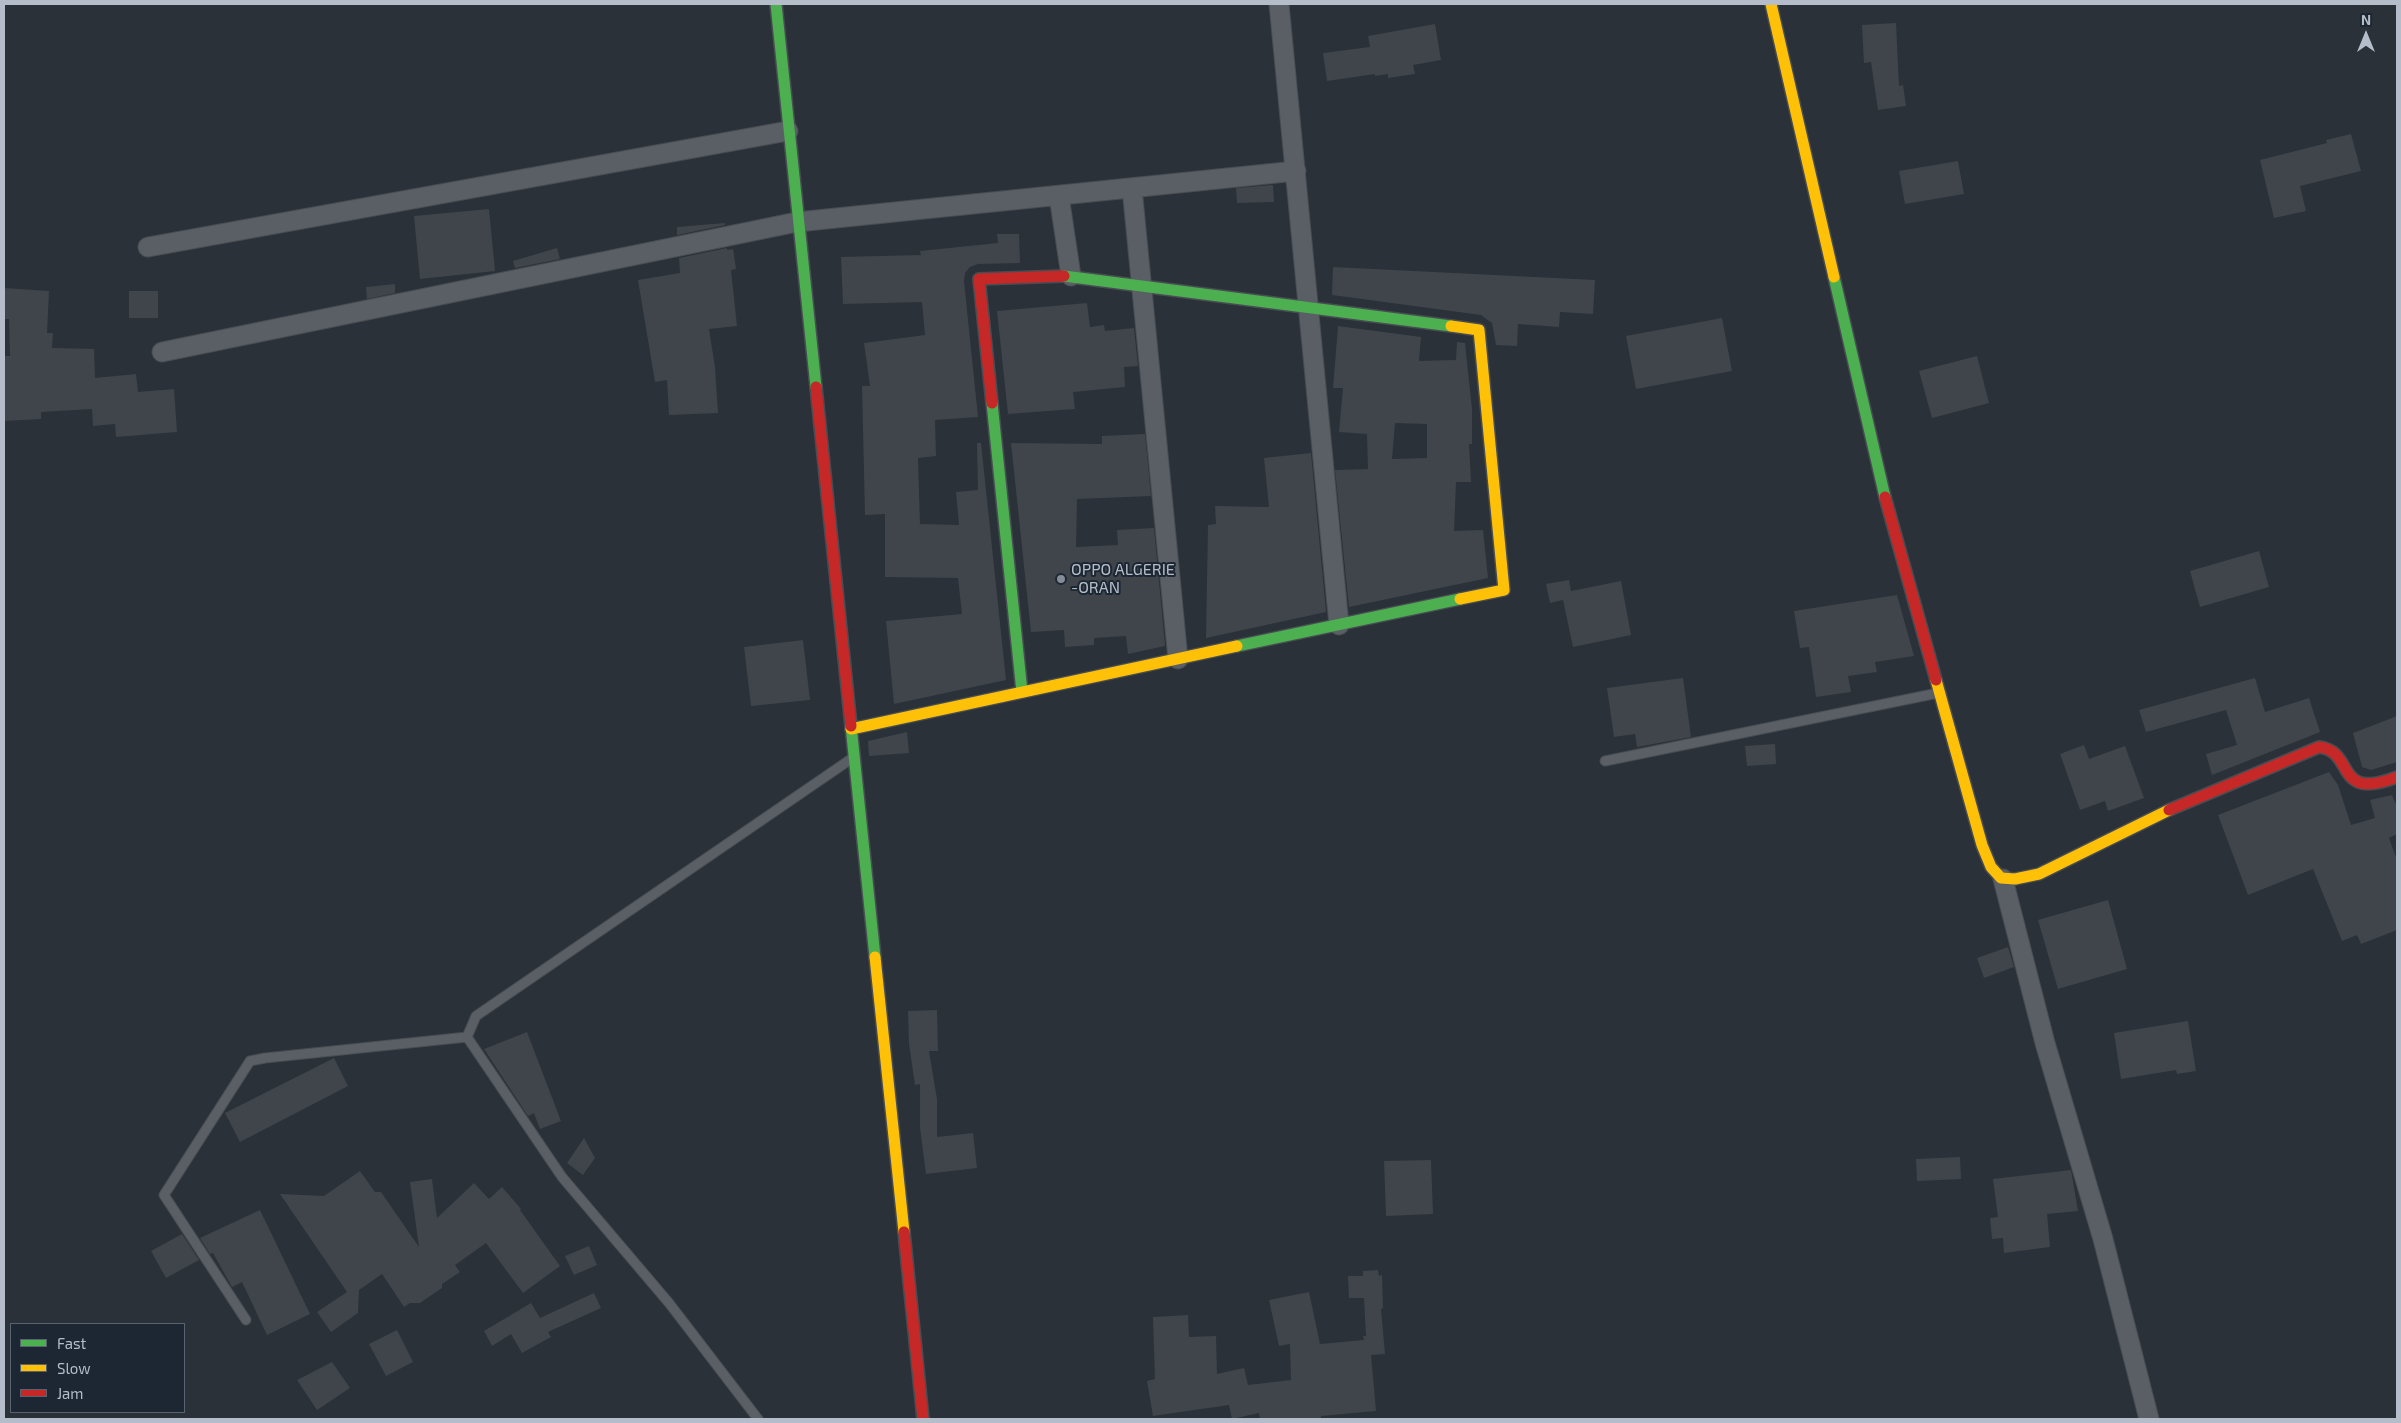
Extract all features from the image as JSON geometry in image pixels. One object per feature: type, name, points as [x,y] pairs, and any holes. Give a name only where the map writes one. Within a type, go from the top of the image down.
[{"type":"street","points":[[776,4],[923,1419]]},
{"type":"street","points":[[1279,4],[1340,625]]},
{"type":"street","points":[[1771,4],[1885,495],[1988,863],[1993,873],[2003,879],[2016,880],[2039,874],[2180,805],[2319,747],[2329,748],[2335,754],[2349,778],[2360,783],[2371,785],[2397,777]]},
{"type":"street","points":[[148,247],[788,131]]},
{"type":"street","points":[[162,352],[798,222],[1296,171]]},
{"type":"street","points":[[1132,188],[1178,659]]},
{"type":"street","points":[[1059,196],[1071,276]]},
{"type":"street","points":[[850,729],[1504,590],[1479,330],[1071,276],[979,279],[1022,692]]},
{"type":"street","points":[[2003,879],[2045,1043],[2103,1239],[2150,1419]]},
{"type":"lane","points":[[1605,761],[1940,693]]},
{"type":"lane","points":[[467,1037],[476,1016],[854,757]]},
{"type":"lane","points":[[246,1320],[164,1196],[250,1061],[467,1037]]},
{"type":"lane","points":[[467,1037],[562,1177],[668,1303],[758,1419]]},
{"type":"building","points":[[1896,23],[1899,86],[1903,85],[1906,106],[1878,110],[1871,62],[1864,63],[1862,25]]},
{"type":"building","points":[[1435,24],[1441,60],[1413,65],[1415,74],[1388,78],[1388,74],[1375,76],[1375,74],[1327,81],[1323,53],[1370,47],[1368,36]]},
{"type":"building","points":[[2351,134],[2361,171],[2300,186],[2306,211],[2274,218],[2260,160],[2327,143],[2326,140]]},
{"type":"building","points":[[1958,161],[1964,194],[1905,204],[1899,171]]},
{"type":"building","points":[[1273,185],[1274,202],[1237,203],[1236,188]]},
{"type":"building","points":[[489,209],[495,271],[420,279],[414,216]]},
{"type":"building","points":[[725,223],[725,225],[677,235],[677,227]]},
{"type":"building","points":[[997,234],[1019,234],[1020,263],[978,264],[970,267],[965,273],[964,281],[978,417],[935,420],[936,456],[918,458],[920,524],[959,525],[956,492],[978,490],[977,443],[981,443],[1006,680],[894,704],[886,621],[962,614],[958,578],[885,577],[885,514],[865,515],[862,386],[870,386],[864,343],[925,335],[922,302],[843,304],[841,257],[921,255],[920,251],[998,243]]},
{"type":"building","points":[[557,248],[560,259],[515,268],[513,261]]},
{"type":"building","points":[[727,248],[727,250],[733,249],[736,269],[731,270],[737,326],[709,329],[715,367],[718,413],[669,415],[667,380],[655,382],[638,280],[680,273],[679,258]]},
{"type":"building","points":[[1333,267],[1595,280],[1593,314],[1560,312],[1559,327],[1518,324],[1517,346],[1496,345],[1492,323],[1481,315],[1332,295]]},
{"type":"building","points":[[395,284],[395,293],[367,299],[366,287]]},
{"type":"building","points":[[4,288],[49,291],[47,333],[53,333],[52,348],[94,349],[95,378],[136,374],[138,392],[174,389],[177,432],[116,437],[115,424],[93,426],[92,409],[41,412],[41,419],[4,421],[4,356],[10,356],[9,319],[4,319]]},
{"type":"building","points":[[129,291],[158,291],[158,318],[129,318]]},
{"type":"building","points":[[1087,303],[1090,327],[1104,325],[1105,331],[1134,328],[1138,366],[1124,367],[1125,387],[1073,392],[1075,409],[1008,414],[997,311]]},
{"type":"building","points":[[1722,318],[1732,371],[1636,389],[1626,336]]},
{"type":"building","points":[[1338,326],[1421,337],[1419,361],[1456,360],[1457,342],[1465,343],[1472,409],[1472,444],[1469,444],[1471,482],[1456,482],[1454,531],[1483,530],[1488,578],[1349,607],[1335,470],[1368,469],[1367,434],[1339,432],[1343,388],[1333,388]],"holes":[[[1395,423],[1427,424],[1427,458],[1392,459]]]},
{"type":"building","points":[[1977,356],[1989,403],[1932,418],[1919,371]]},
{"type":"building","points":[[1145,434],[1151,496],[1077,499],[1076,547],[1118,545],[1117,530],[1154,528],[1165,646],[1128,654],[1126,636],[1094,638],[1094,645],[1065,647],[1064,630],[1031,632],[1011,443],[1102,444],[1102,436]]},
{"type":"building","points":[[1311,453],[1326,612],[1206,638],[1208,525],[1216,524],[1215,506],[1269,507],[1264,458]]},
{"type":"building","points":[[2259,551],[2269,587],[2200,607],[2190,571]]},
{"type":"building","points":[[1569,580],[1571,591],[1621,581],[1631,635],[1573,647],[1563,600],[1550,603],[1546,584]]},
{"type":"building","points":[[1897,595],[1914,656],[1875,662],[1877,672],[1848,676],[1851,692],[1816,697],[1809,647],[1800,648],[1794,611]]},
{"type":"building","points":[[803,640],[810,700],[751,706],[744,647]]},
{"type":"building","points":[[1683,678],[1691,737],[1637,747],[1635,734],[1614,737],[1607,688]]},
{"type":"building","points":[[2255,678],[2265,712],[2309,698],[2320,732],[2212,775],[2206,754],[2237,745],[2226,710],[2146,732],[2139,710]]},
{"type":"building","points":[[2397,716],[2397,762],[2371,770],[2362,767],[2353,733]]},
{"type":"building","points":[[907,732],[909,753],[869,756],[868,741]]},
{"type":"building","points":[[1775,744],[1776,764],[1747,766],[1745,746]]},
{"type":"building","points":[[2084,745],[2089,759],[2125,746],[2144,798],[2108,811],[2105,801],[2080,810],[2060,754]]},
{"type":"building","points":[[2329,772],[2338,785],[2351,825],[2375,818],[2370,800],[2392,795],[2397,807],[2397,834],[2389,838],[2397,860],[2397,930],[2361,944],[2357,935],[2342,941],[2313,869],[2248,895],[2218,815]]},
{"type":"building","points":[[2108,900],[2127,969],[2058,989],[2038,920]]},
{"type":"building","points":[[2008,947],[2014,967],[1984,978],[1977,958]]},
{"type":"building","points":[[937,1010],[938,1051],[929,1051],[937,1099],[937,1137],[973,1133],[977,1168],[926,1174],[920,1128],[920,1084],[915,1085],[909,1044],[908,1011]]},
{"type":"building","points":[[2188,1021],[2196,1071],[2177,1074],[2176,1070],[2121,1079],[2114,1033]]},
{"type":"building","points":[[527,1032],[561,1121],[540,1129],[534,1113],[528,1116],[484,1049]]},
{"type":"building","points":[[334,1058],[348,1086],[240,1142],[225,1113]]},
{"type":"building","points":[[584,1138],[595,1158],[583,1175],[567,1163]]},
{"type":"building","points":[[1960,1157],[1961,1179],[1917,1181],[1916,1159]]},
{"type":"building","points":[[1431,1160],[1433,1214],[1386,1216],[1384,1161]]},
{"type":"building","points":[[2071,1170],[2078,1211],[2047,1214],[2050,1247],[2004,1253],[2003,1238],[1992,1239],[1990,1218],[1998,1217],[1993,1179]]},
{"type":"building","points":[[360,1171],[375,1192],[381,1192],[419,1247],[410,1182],[432,1179],[437,1218],[474,1183],[489,1199],[502,1187],[521,1209],[560,1266],[523,1293],[486,1243],[455,1265],[460,1272],[442,1284],[442,1288],[420,1303],[410,1303],[404,1307],[382,1274],[359,1290],[358,1313],[331,1332],[317,1312],[347,1292],[280,1194],[324,1196]]},
{"type":"building","points":[[260,1210],[310,1314],[267,1335],[242,1282],[232,1287],[213,1253],[210,1254],[200,1238]]},
{"type":"building","points":[[182,1234],[199,1260],[166,1278],[151,1251]]},
{"type":"building","points":[[589,1246],[597,1265],[574,1275],[565,1256]]},
{"type":"building","points":[[1378,1270],[1379,1276],[1382,1275],[1383,1308],[1381,1309],[1385,1354],[1371,1355],[1376,1411],[1321,1416],[1321,1419],[1260,1419],[1259,1413],[1232,1419],[1229,1405],[1153,1416],[1147,1381],[1155,1379],[1153,1317],[1188,1315],[1189,1337],[1216,1336],[1217,1374],[1244,1368],[1248,1385],[1291,1380],[1290,1344],[1279,1346],[1269,1300],[1309,1292],[1320,1344],[1364,1340],[1363,1336],[1366,1336],[1364,1298],[1349,1298],[1348,1276],[1363,1276],[1363,1271]]},
{"type":"building","points":[[594,1293],[601,1308],[548,1332],[551,1337],[522,1353],[511,1334],[492,1346],[484,1331],[531,1303],[540,1318]]},
{"type":"building","points":[[397,1330],[413,1362],[386,1376],[369,1344]]},
{"type":"building","points":[[332,1362],[350,1388],[317,1410],[297,1380]]},
{"type":"traffic: fast","points":[[776,4],[816,387]]},
{"type":"traffic: fast","points":[[1064,276],[1451,326]]},
{"type":"traffic: fast","points":[[1834,277],[1885,497]]},
{"type":"traffic: fast","points":[[992,403],[1022,692]]},
{"type":"traffic: fast","points":[[1237,646],[1460,599]]},
{"type":"traffic: fast","points":[[851,726],[875,957]]},
{"type":"traffic: slow","points":[[1771,4],[1834,277]]},
{"type":"traffic: slow","points":[[1451,326],[1479,330],[1504,590],[1460,599]]},
{"type":"traffic: slow","points":[[851,729],[1237,646]]},
{"type":"traffic: slow","points":[[1936,680],[1982,845],[1991,867],[2001,878],[2015,879],[2039,874],[2169,810]]},
{"type":"traffic: slow","points":[[875,957],[904,1232]]},
{"type":"traffic: jam","points":[[992,403],[979,279],[1064,276]]},
{"type":"traffic: jam","points":[[816,387],[851,726]]},
{"type":"traffic: jam","points":[[1885,497],[1936,680]]},
{"type":"traffic: jam","points":[[2169,810],[2319,747],[2330,750],[2338,757],[2354,780],[2363,783],[2377,783],[2397,777]]},
{"type":"traffic: jam","points":[[904,1232],[923,1419]]},
{"type":"place","name":"OPPO ALGERIE -ORAN","points":[[1061,579]]}]
